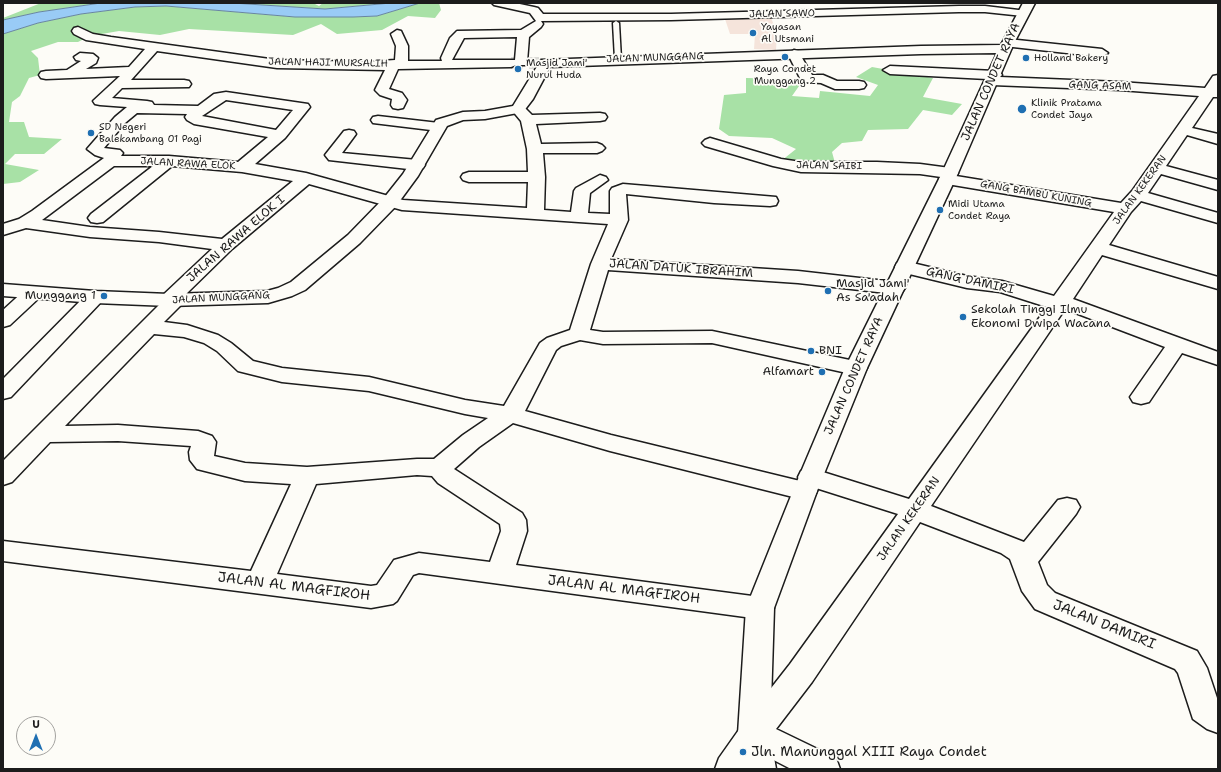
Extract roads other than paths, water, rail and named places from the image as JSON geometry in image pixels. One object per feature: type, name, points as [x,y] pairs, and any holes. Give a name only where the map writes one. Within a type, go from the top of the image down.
[{"type":"street","points":[[498,3],[534,10],[540,18]]},
{"type":"street","name":"JALAN SAWO","points":[[540,18],[601,12],[1026,8]]},
{"type":"street","name":"JALAN CONDET RAYA","points":[[760,769],[754,734],[760,608],[807,484],[856,368],[948,176],[994,78],[1007,46],[1026,8]]},
{"type":"street","name":"JALAN HAJI MURSALIH","points":[[78,31],[97,39],[277,64],[397,64],[446,60],[516,63],[525,33],[538,23],[540,18]]},
{"type":"street","points":[[446,60],[456,38],[461,34],[518,33]]},
{"type":"street","points":[[397,34],[402,46],[397,64],[382,90],[397,96],[400,100],[398,105]]},
{"type":"street","name":"JALAN MUNGGANG","points":[[3,290],[95,297],[172,300],[268,297],[292,289],[298,286],[354,239],[402,189],[441,123],[450,119],[523,115],[526,99],[543,63],[703,54],[794,54],[1007,46],[1102,52]]},
{"type":"street","points":[[154,47],[133,71],[101,99],[100,102],[137,107],[201,110]]},
{"type":"street","points":[[794,54],[807,79],[823,79],[835,85],[859,85]]},
{"type":"street","points":[[70,74],[92,60],[92,58],[89,57],[80,57]]},
{"type":"street","name":"GANG ASAM","points":[[890,70],[1120,86],[1215,88]]},
{"type":"street","points":[[46,75],[133,71]]},
{"type":"street","points":[[118,84],[188,81],[156,108]]},
{"type":"street","name":"JALAN KEKERAN","points":[[731,769],[754,734],[801,673],[1131,202],[1215,88]]},
{"type":"street","points":[[242,167],[280,135],[303,107],[226,96],[219,97],[192,117],[199,121],[280,135]]},
{"type":"street","points":[[3,230],[25,223],[62,198],[110,160],[115,153],[100,152],[95,149],[120,120],[137,107]]},
{"type":"street","points":[[535,214],[537,177],[535,149],[523,115],[600,118]]},
{"type":"street","points":[[378,120],[438,128]]},
{"type":"street","points":[[1183,130],[1218,139]]},
{"type":"street","points":[[349,134],[333,156],[417,164]]},
{"type":"street","name":"JALAN SAIBI","points":[[710,143],[779,163],[801,167],[877,167],[920,169],[948,176]]},
{"type":"street","points":[[1218,143],[1214,146],[1218,148]]},
{"type":"street","points":[[535,149],[597,148]]},
{"type":"street","name":"JALAN RAWA ELOK","points":[[110,160],[169,161],[242,167],[306,178],[390,202]]},
{"type":"street","points":[[97,218],[169,161]]},
{"type":"street","points":[[1157,168],[1218,185]]},
{"type":"street","name":"GANG BAMBU KUNING","points":[[948,176],[1131,202],[1218,218]]},
{"type":"street","points":[[469,178],[537,177]]},
{"type":"street","name":"JALAN RAWA ELOK I","points":[[172,300],[226,245],[306,178]]},
{"type":"street","points":[[579,218],[582,191],[600,180]]},
{"type":"street","points":[[390,202],[441,208],[619,220],[618,191],[623,189],[714,198],[770,201]]},
{"type":"street","name":"JALAN DATUK IBRAHIM","points":[[619,220],[600,264],[798,277],[895,288]]},
{"type":"street","points":[[25,223],[90,232],[159,237],[226,245]]},
{"type":"street","points":[[1099,248],[1218,283]]},
{"type":"street","points":[[579,334],[600,264]]},
{"type":"street","name":"GANG DAMIRI","points":[[904,267],[967,282],[1002,287],[1060,302]]},
{"type":"street","points":[[3,321],[33,293]]},
{"type":"street","points":[[3,392],[95,297]]},
{"type":"street","points":[[3,476],[150,327],[172,300]]},
{"type":"street","points":[[1060,302],[1218,359]]},
{"type":"street","name":"JALAN DAMIRI","points":[[150,327],[187,331],[211,339],[224,347],[246,366],[282,375],[369,384],[465,407],[510,414],[610,443],[807,484],[915,510],[1010,546],[1019,552],[1024,560],[1036,591],[1045,601],[1067,612],[1176,654],[1186,660],[1192,668],[1204,709],[1218,719]]},
{"type":"street","points":[[44,434],[118,433],[198,439],[204,442],[201,452],[202,460],[212,465],[245,472],[307,476],[417,467],[439,468],[471,441],[510,414],[517,405],[547,347],[554,342],[579,334],[603,338],[680,336],[712,337],[856,368]]},
{"type":"street","points":[[1141,396],[1178,344]]},
{"type":"street","points":[[439,468],[447,477],[513,520],[514,532],[499,574]]},
{"type":"street","points":[[260,583],[307,476]]},
{"type":"street","points":[[1024,560],[1068,507]]},
{"type":"street","name":"JALAN AL MAGFIROH","points":[[3,551],[377,597],[382,596],[390,590],[404,567],[414,564],[760,608]]},
{"type":"street","points":[[754,734],[824,769]]},
{"type":"lane","points":[[616,23],[618,59]]},
{"type":"water","points":[[101,3],[232,3],[325,9],[391,3],[420,3],[377,16],[353,17],[295,17],[166,6],[135,7],[81,14],[38,23],[3,34],[3,20],[39,12]]},
{"type":"tunnel","points":[[511,63],[539,63]]},
{"type":"place","name":"Yayasan Al Utsmani","points":[[753,33]]},
{"type":"place","name":"Raya Condet Munggang 2","points":[[785,57]]},
{"type":"place","name":"Holland Bakery","points":[[1026,58]]},
{"type":"place","name":"Masjid Jami' Nurul Huda","points":[[518,69]]},
{"type":"place","name":"Klinik Pratama Condet Jaya","points":[[1022,109]]},
{"type":"place","name":"SD Negeri Balekambang 01 Pagi","points":[[91,133]]},
{"type":"place","name":"Midi Utama Condet Raya","points":[[940,210]]},
{"type":"place","name":"Masjid Jami' As Sa'adah","points":[[828,291]]},
{"type":"place","name":"Munggang 1","points":[[104,296]]},
{"type":"place","name":"Sekolah Tinggi Ilmu Ekonomi Dwipa Wacana","points":[[963,317]]},
{"type":"place","name":"BNI","points":[[811,351]]},
{"type":"place","name":"Alfamart","points":[[822,372]]},
{"type":"place","name":"Jln. Manunggal XIII Raya Condet","points":[[743,752]]}]
